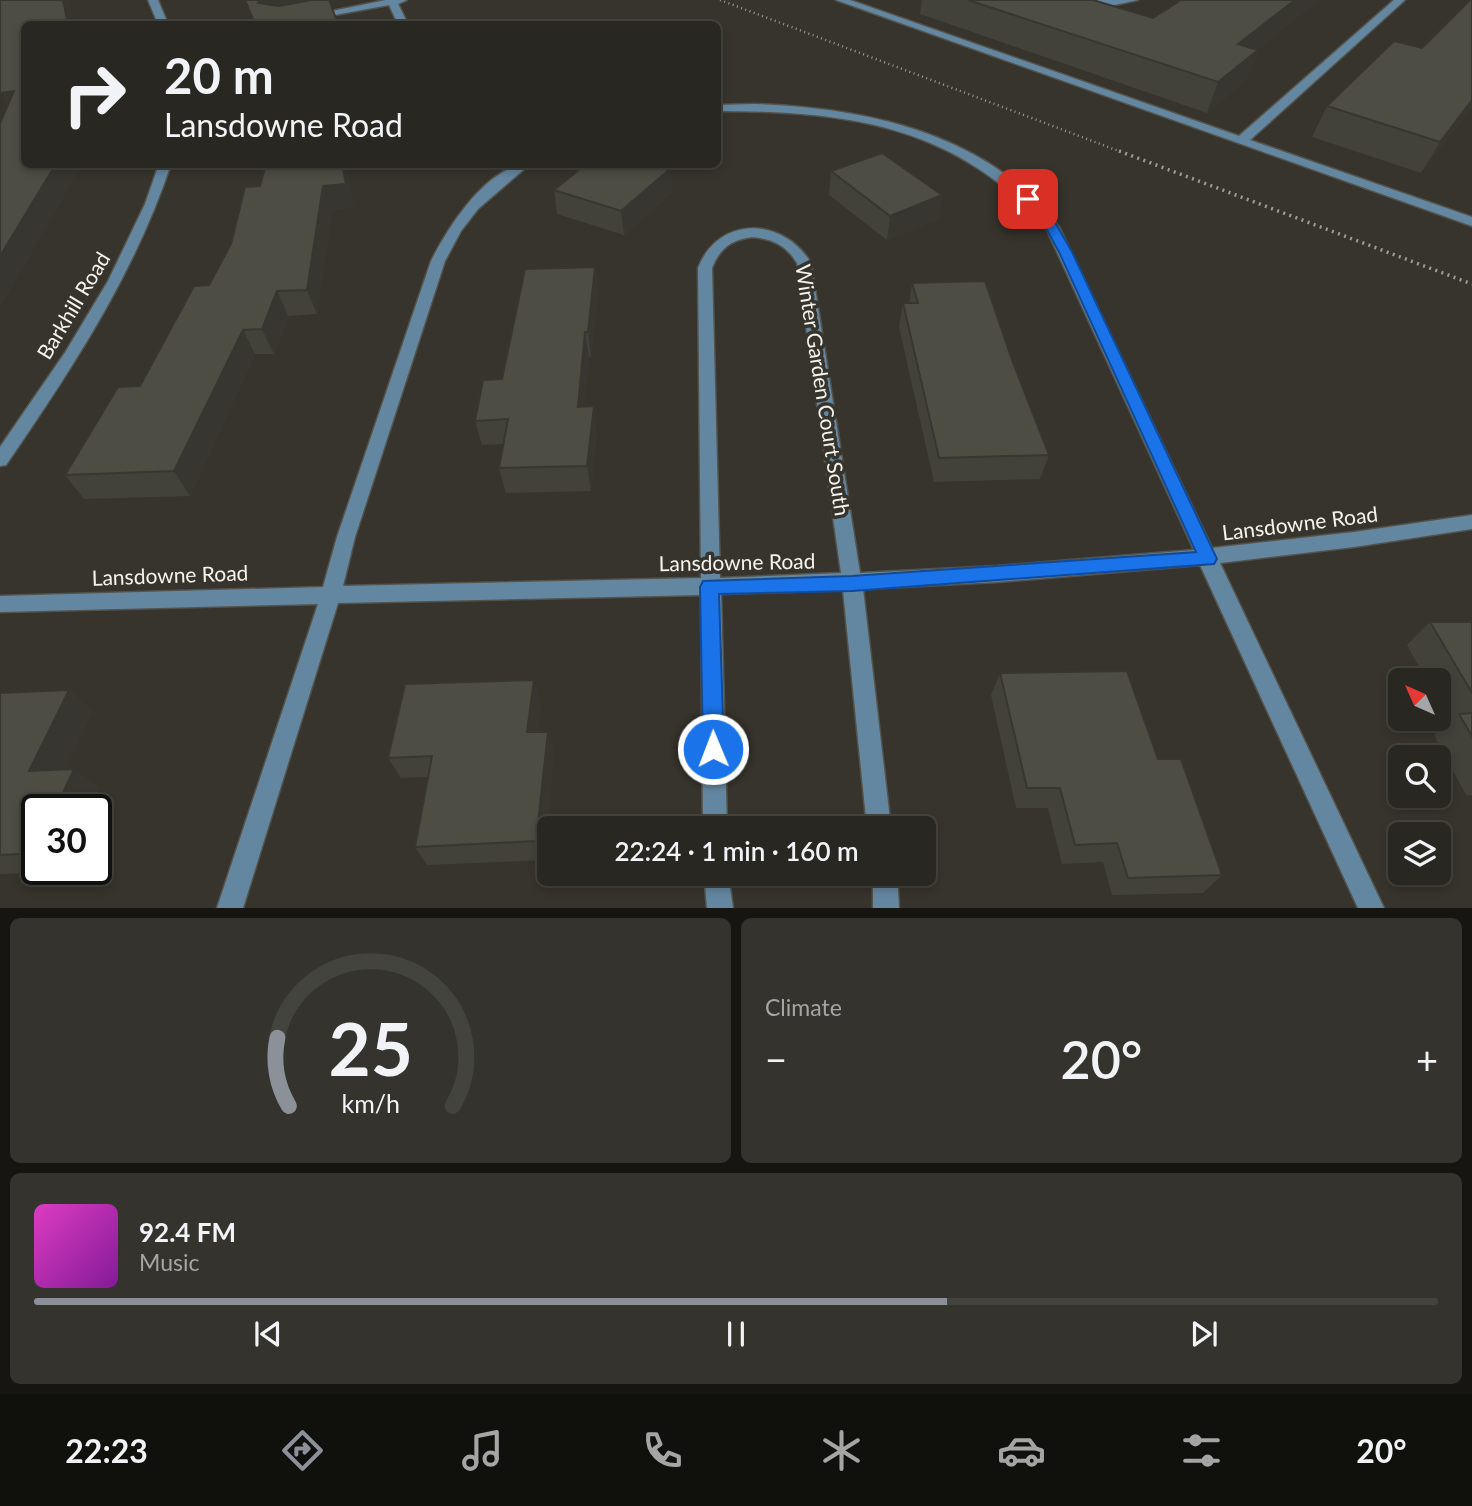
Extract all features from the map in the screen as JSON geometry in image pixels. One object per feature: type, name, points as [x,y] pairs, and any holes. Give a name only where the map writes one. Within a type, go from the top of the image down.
[{"type":"street","points":[[152,0],[162,21]]},
{"type":"street","points":[[841,0],[1472,222]]},
{"type":"street","points":[[1084,0],[1110,3],[1133,0]]},
{"type":"street","points":[[1241,141],[1400,0]]},
{"type":"street","points":[[289,21],[397,1],[402,21]]},
{"type":"street","points":[[721,108],[810,111],[883,124],[948,147],[1006,180],[1028,199],[1052,227],[1371,908]]},
{"type":"street","name":"Barkhill Road","points":[[0,460],[110,291],[137,242],[163,168]]},
{"type":"street","points":[[230,908],[331,594],[346,537],[449,236],[479,198],[519,168]]},
{"type":"street","name":"Winter Garden Court South","points":[[715,816],[705,268],[713,247],[735,235],[748,233],[773,234],[784,239],[800,252],[804,262],[852,583],[878,816]]},
{"type":"street","name":"Lansdowne Road","points":[[0,604],[852,583],[1208,559],[1384,537],[1472,522]]},
{"type":"street","points":[[717,886],[720,908]]},
{"type":"street","points":[[885,886],[886,908]]},
{"type":"path","points":[[720,0],[1472,284]]},
{"type":"building","points":[[0,0],[63,0],[67,21],[21,21],[21,168],[54,168],[0,256],[0,123],[14,91],[0,93]]},
{"type":"building","points":[[245,0],[264,0],[258,3],[279,6],[329,0],[337,21],[254,21]]},
{"type":"building","points":[[968,0],[1093,0],[1153,18],[1181,0],[1295,0],[1238,44],[1258,50],[1218,82]]},
{"type":"building","points":[[1470,0],[1472,100],[1440,142],[1327,106],[1394,41],[1422,48]]},
{"type":"building","points":[[882,153],[942,195],[890,216],[831,171]]},
{"type":"building","points":[[265,168],[343,168],[346,184],[323,186],[307,290],[277,291],[262,329],[243,330],[174,471],[65,475],[118,387],[140,386],[194,286],[209,285],[231,244],[245,187],[260,186]]},
{"type":"building","points":[[581,168],[671,168],[621,211],[554,190]]},
{"type":"building","points":[[595,267],[578,407],[594,406],[587,466],[499,468],[508,419],[475,421],[483,380],[502,379],[525,269]]},
{"type":"building","points":[[985,281],[1049,455],[939,458],[903,303],[918,303],[912,283]]},
{"type":"building","points":[[1430,622],[1472,622],[1472,693]]},
{"type":"building","points":[[1127,671],[1158,759],[1181,759],[1222,875],[1128,878],[1117,843],[1075,845],[1060,788],[1027,788],[1000,673]]},
{"type":"building","points":[[534,680],[527,732],[548,732],[536,841],[415,847],[432,756],[388,758],[405,684]]},
{"type":"building","points":[[69,690],[29,771],[74,769],[62,794],[21,794],[21,854],[0,855],[0,693]]},
{"type":"building","points":[[1472,713],[1472,736],[1459,714]]},
{"type":"route","points":[[713,749],[709,587],[852,583],[1208,559],[1066,252],[1052,227],[1028,199]]}]
